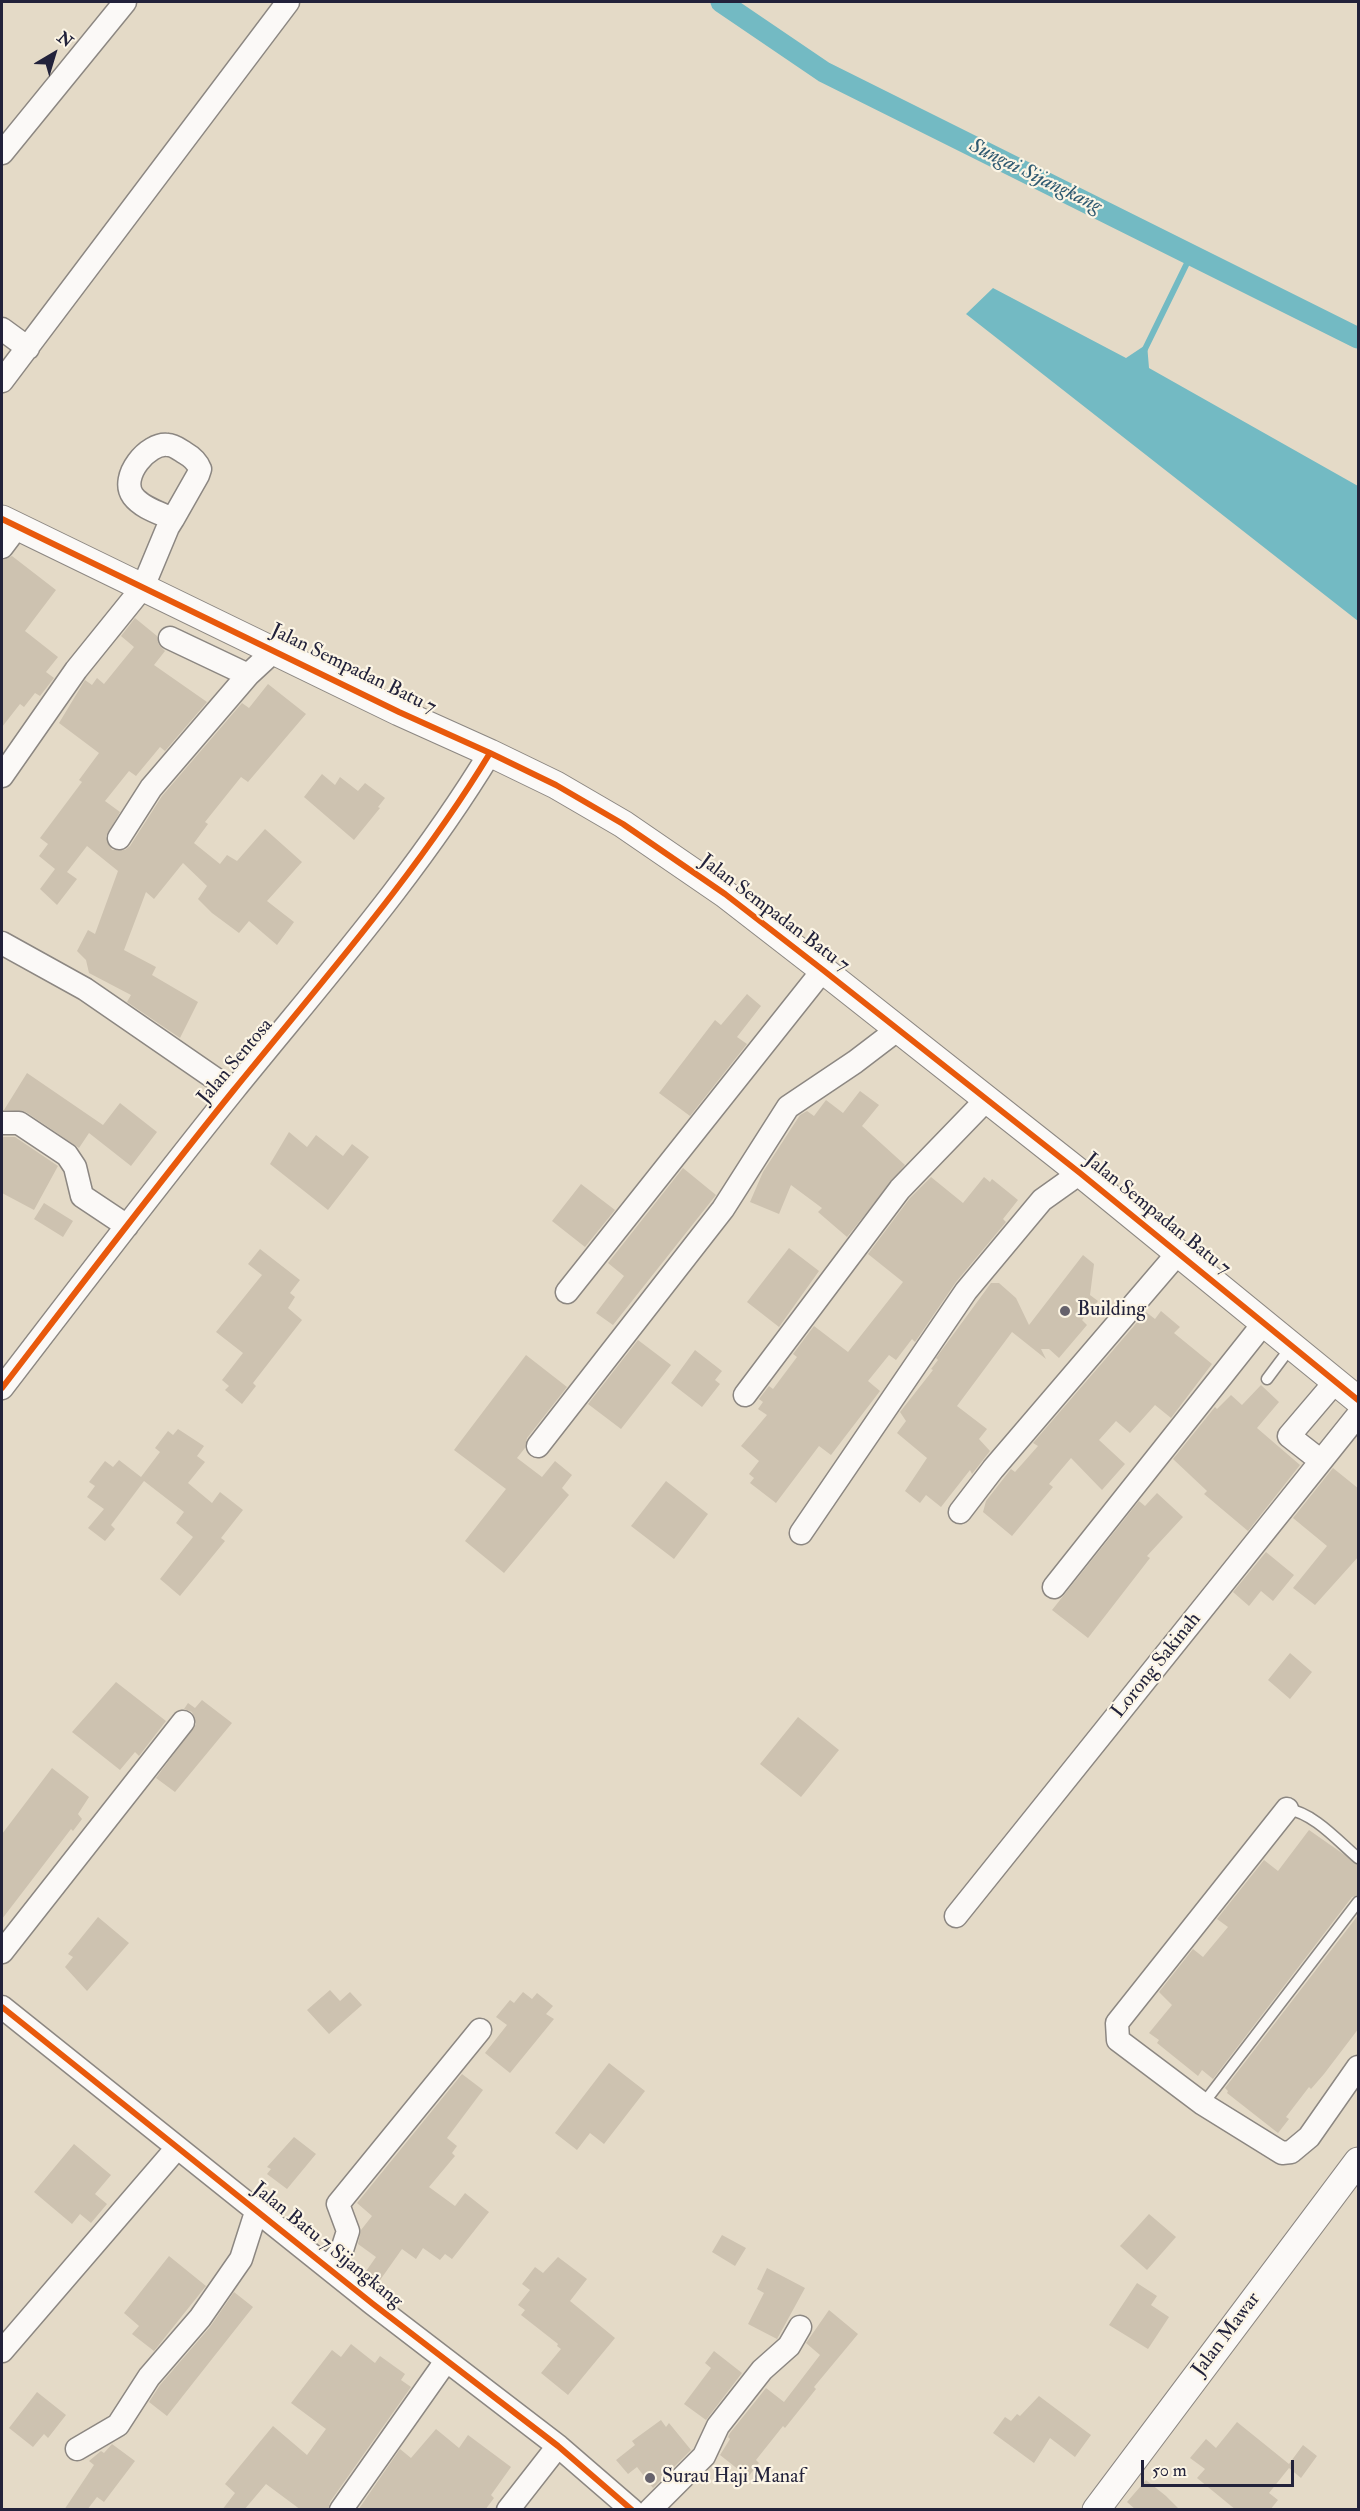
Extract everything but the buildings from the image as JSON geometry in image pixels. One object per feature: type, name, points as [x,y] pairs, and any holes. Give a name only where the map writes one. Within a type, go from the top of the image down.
[{"type":"street","points":[[2,153],[124,2]]},
{"type":"street","points":[[2,381],[288,2]]},
{"type":"street","points":[[2,329],[28,348]]},
{"type":"street","points":[[2,776],[76,670],[143,587],[173,519]]},
{"type":"street","name":"Jalan Sempadan Batu 7","points":[[7,531],[143,587],[276,650],[399,712],[556,785],[623,824],[725,894],[823,970],[1080,1173],[1291,1347],[1359,1400]]},
{"type":"street","points":[[170,638],[248,675]]},
{"type":"street","points":[[119,838],[151,788],[248,675],[276,650]]},
{"type":"street","name":"Jalan Sentosa","points":[[2,1388],[233,1091],[339,965],[458,807],[490,753]]},
{"type":"street","points":[[2,943],[86,989],[233,1091]]},
{"type":"street","points":[[567,1292],[823,970]]},
{"type":"street","points":[[538,1446],[723,1209],[788,1107],[855,1062],[897,1030]]},
{"type":"street","points":[[745,1395],[900,1189],[987,1100]]},
{"type":"street","points":[[2,1123],[19,1123],[67,1155],[75,1167],[82,1196],[127,1226]]},
{"type":"street","points":[[801,1533],[966,1292],[1042,1200],[1080,1173]]},
{"type":"street","points":[[960,1512],[993,1469],[1178,1253]]},
{"type":"street","points":[[1054,1587],[1263,1324]]},
{"type":"street","points":[[1321,1461],[1289,1437],[1335,1382]]},
{"type":"street","name":"Lorong Sakinah","points":[[956,1916],[1359,1416]]},
{"type":"street","points":[[2,1952],[183,1722]]},
{"type":"street","points":[[1287,1809],[1117,2023],[1118,2040],[1203,2104],[1282,2152],[1291,2152],[1309,2137],[1359,2067]]},
{"type":"street","name":"Jalan Batu 7 Sijangkang","points":[[2,2007],[176,2149],[257,2209],[446,2361],[558,2446],[632,2510]]},
{"type":"street","points":[[328,2267],[342,2250],[348,2231],[338,2204],[480,2030]]},
{"type":"street","points":[[2,2351],[176,2149]]},
{"type":"street","name":"Jalan Mawar","points":[[1105,2506],[1359,2161]]},
{"type":"street","points":[[77,2449],[118,2425],[149,2377],[200,2318],[241,2259],[257,2209]]},
{"type":"street","points":[[650,2510],[704,2456],[718,2426],[762,2370],[789,2346],[800,2327]]},
{"type":"street","points":[[341,2510],[446,2361]]},
{"type":"street","points":[[508,2510],[558,2446]]},
{"type":"lane","points":[[1267,1379],[1291,1347]]},
{"type":"lane","points":[[1287,1809],[1299,1811],[1311,1819],[1359,1858]]},
{"type":"lane","points":[[1203,2104],[1359,1902]]},
{"type":"water","points":[[993,288],[1126,358],[1147,344],[1149,368],[1358,486],[1358,621],[966,314]]},
{"type":"waterway","name":"Sungai Sijangkang","points":[[721,2],[824,72],[1358,338]]},
{"type":"waterway","points":[[1144,351],[1191,255]]},
{"type":"cycle path","points":[[2,519],[399,712],[556,785],[623,824],[725,894],[823,970],[1080,1173],[1358,1400]]},
{"type":"cycle path","points":[[2,1388],[174,1165],[400,885],[490,753]]},
{"type":"cycle path","points":[[2,2007],[373,2304],[558,2446],[632,2510]]},
{"type":"place","name":"Building","points":[[1065,1311]]},
{"type":"place","name":"Surau Haji Manaf","points":[[650,2478]]}]
